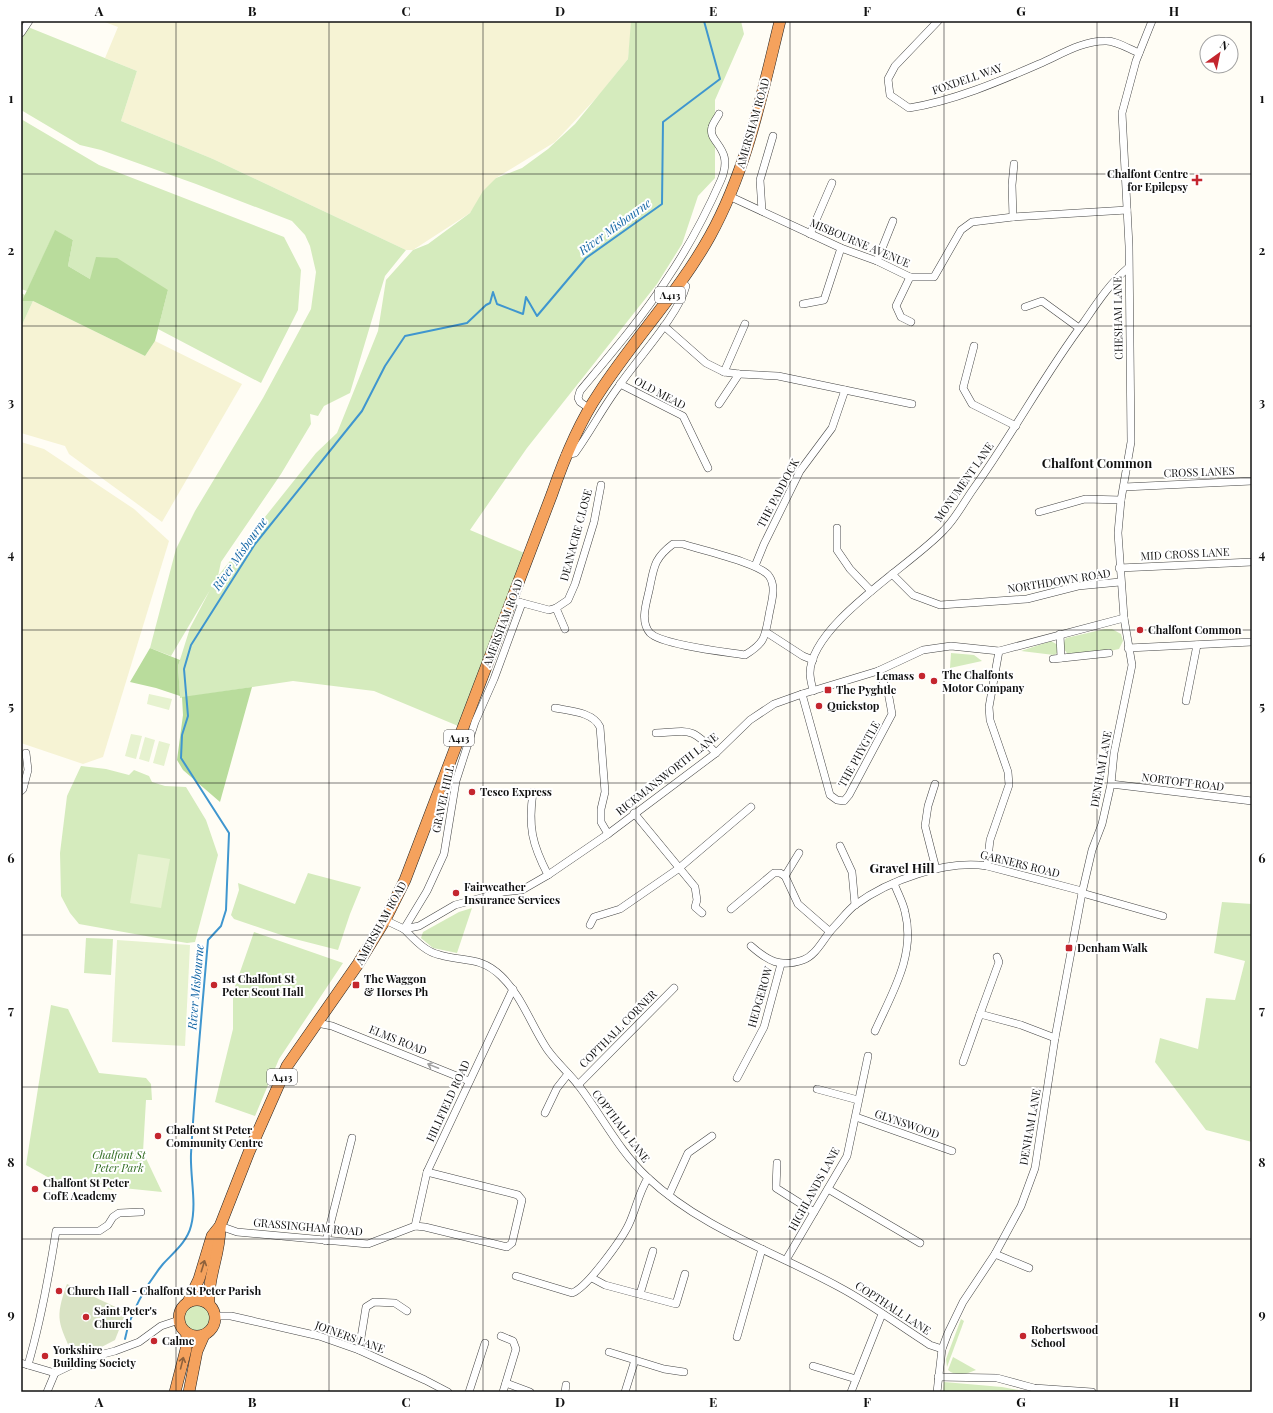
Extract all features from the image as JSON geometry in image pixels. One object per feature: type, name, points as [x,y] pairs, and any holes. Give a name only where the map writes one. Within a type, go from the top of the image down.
[{"type":"highway","name":"AMERSHAM ROAD","points":[[188,1302],[199,1279],[212,1236],[220,1226],[249,1152],[287,1066],[358,964],[385,920],[405,880],[516,601],[565,455],[590,410],[621,361],[681,281],[710,235],[729,196],[745,156],[780,21]]},
{"type":"highway","name":"AMERSHAM ROAD","points":[[209,1304],[209,1287],[221,1239],[220,1226]]},
{"type":"highway","points":[[188,1302],[199,1300],[209,1304]]},
{"type":"highway","name":"A413","points":[[179,1320],[181,1310],[188,1302]]},
{"type":"highway","name":"A413","points":[[209,1304],[215,1316]]},
{"type":"highway","points":[[189,1392],[197,1350],[204,1335],[213,1327],[215,1316]]},
{"type":"highway","points":[[175,1392],[186,1349],[187,1333],[179,1320]]},
{"type":"highway","points":[[187,1333],[198,1336],[204,1335]]},
{"type":"street","points":[[21,33],[28,21]]},
{"type":"street","name":"FOXDELL WAY","points":[[938,21],[895,66],[888,79],[890,95],[909,108],[925,105],[977,88],[1085,44],[1106,40],[1139,53]]},
{"type":"street","name":"CHESHAM LANE","points":[[1124,618],[1119,568],[1118,533],[1121,500],[1131,442],[1127,210],[1122,113],[1139,53],[1152,21]]},
{"type":"street","points":[[590,410],[580,402],[578,398],[580,391],[667,280],[681,257],[722,178],[726,162],[725,154],[713,139],[712,128],[719,114]]},
{"type":"street","points":[[762,211],[760,180],[773,136]]},
{"type":"street","points":[[1013,217],[1012,185],[1014,164]]},
{"type":"street","points":[[810,234],[832,183]]},
{"type":"street","name":"MISBOURNE AVENUE","points":[[729,196],[841,248],[877,261],[910,277],[934,277],[961,230],[972,222],[1013,217],[1127,210]]},
{"type":"street","points":[[877,261],[893,222]]},
{"type":"street","points":[[803,304],[824,300],[841,248]]},
{"type":"street","name":"MONUMENT LANE","points":[[813,691],[810,672],[813,660],[825,636],[838,621],[944,530],[1016,426],[1079,328],[1115,278],[1128,268]]},
{"type":"street","points":[[910,277],[896,306],[900,317],[911,322]]},
{"type":"street","points":[[565,455],[575,453],[620,384],[664,326],[684,293],[686,286],[681,281]]},
{"type":"street","points":[[1025,307],[1042,301],[1079,328]]},
{"type":"street","points":[[724,372],[745,324]]},
{"type":"street","points":[[664,326],[706,363],[724,372],[778,376],[912,404]]},
{"type":"street","points":[[974,346],[963,388],[972,404],[1016,426]]},
{"type":"street","points":[[718,404],[739,374]]},
{"type":"street","name":"OLD MEAD","points":[[620,384],[683,416],[708,468]]},
{"type":"street","name":"THE PADDOCK","points":[[755,566],[764,544],[800,471],[832,428],[845,390]]},
{"type":"street","name":"CROSS LANES","points":[[1124,487],[1252,481]]},
{"type":"street","name":"DEANACRE CLOSE","points":[[556,608],[568,600],[575,584],[594,522],[601,485]]},
{"type":"street","points":[[1039,512],[1084,499],[1121,500]]},
{"type":"street","points":[[837,528],[837,550],[850,569],[871,592]]},
{"type":"street","points":[[673,544],[683,544],[755,566],[769,576],[774,592],[766,632],[760,647],[746,655],[663,641],[650,632],[644,617],[655,563],[661,553],[673,544]]},
{"type":"street","name":"MID CROSS LANE","points":[[1119,568],[1252,562]]},
{"type":"street","name":"NORTHDOWN ROAD","points":[[892,574],[913,595],[940,605],[1028,599],[1078,586],[1120,582]]},
{"type":"street","points":[[516,601],[549,610],[556,608],[565,629]]},
{"type":"street","name":"GRAVEL HILL","points":[[404,929],[427,891],[444,854],[456,781],[475,722],[494,679],[516,601]]},
{"type":"street","points":[[1124,618],[1128,648],[1252,642]]},
{"type":"street","name":"RICKMANSWORTH LANE","points":[[404,929],[419,926],[455,905],[503,892],[522,890],[548,875],[608,834],[716,753],[750,720],[774,704],[802,694],[878,672],[923,650],[951,646],[999,651],[1124,618]]},
{"type":"street","points":[[766,632],[803,656],[813,660]]},
{"type":"street","points":[[1060,634],[1061,658]]},
{"type":"street","points":[[1186,701],[1198,645]]},
{"type":"street","name":"DENHAM LANE","points":[[937,1392],[942,1349],[963,1302],[995,1254],[1021,1206],[1035,1168],[1082,892],[1092,850],[1102,824],[1111,784],[1114,753],[1132,665],[1128,648]]},
{"type":"street","points":[[987,866],[990,840],[1009,785],[1008,772],[990,720],[989,707],[999,651]]},
{"type":"street","points":[[1053,659],[1109,653]]},
{"type":"street","name":"THE PHYGTLE","points":[[802,694],[830,795],[837,800],[844,801],[892,714],[888,692],[878,672]]},
{"type":"street","points":[[555,708],[590,716],[596,720],[600,726],[605,792],[601,809],[601,822],[608,834]]},
{"type":"street","points":[[656,733],[689,731],[700,736],[716,753]]},
{"type":"street","points":[[21,791],[23,789],[28,770],[26,753]]},
{"type":"street","points":[[935,784],[928,806],[925,826],[936,869]]},
{"type":"street","name":"NORTOFT ROAD","points":[[1111,784],[1252,801]]},
{"type":"street","points":[[534,792],[530,830],[538,856],[548,875]]},
{"type":"street","points":[[590,925],[594,917],[620,909],[678,869],[751,807]]},
{"type":"street","points":[[634,813],[694,887],[697,900],[695,907],[702,913]]},
{"type":"street","points":[[840,846],[852,872],[855,905]]},
{"type":"street","points":[[785,876],[799,853]]},
{"type":"street","name":"GARNERS ROAD","points":[[781,964],[804,960],[819,947],[829,931],[855,905],[894,883],[952,865],[971,864],[987,866],[1082,892]]},
{"type":"street","points":[[731,909],[774,873],[780,873],[785,876],[798,904],[829,931]]},
{"type":"street","points":[[875,1031],[902,973],[907,949],[905,911],[894,883]]},
{"type":"street","points":[[502,884],[503,892]]},
{"type":"street","points":[[1082,892],[1163,916]]},
{"type":"street","points":[[385,920],[404,929]]},
{"type":"street","name":"COPTHALL LANE","points":[[404,929],[421,946],[439,955],[476,960],[500,975],[513,989],[547,1049],[578,1085],[628,1157],[648,1178],[669,1195],[696,1215],[762,1250],[841,1287],[930,1345],[942,1349]]},
{"type":"street","points":[[751,946],[764,957],[781,964]]},
{"type":"street","points":[[963,1062],[999,962],[997,957]]},
{"type":"street","name":"HEDGEROW","points":[[737,1078],[764,1027],[781,964]]},
{"type":"street","name":"COPTHALL CORNER","points":[[578,1085],[674,988]]},
{"type":"street","name":"HILLFIELD ROAD","points":[[415,1226],[427,1172],[513,989]]},
{"type":"street","points":[[980,1014],[1021,1025],[1056,1038]]},
{"type":"street","name":"ELMS ROAD","points":[[317,1023],[332,1026],[469,1081]]},
{"type":"street","name":"HIGHLANDS LANE","points":[[786,1260],[847,1156],[868,1056]]},
{"type":"street","points":[[545,1113],[557,1088],[568,1074]]},
{"type":"street","points":[[817,1089],[858,1100]]},
{"type":"street","name":"GLYNSWOOD","points":[[856,1117],[952,1151]]},
{"type":"street","points":[[669,1195],[688,1153],[712,1136]]},
{"type":"street","points":[[326,1241],[352,1138]]},
{"type":"street","points":[[777,1163],[776,1188],[814,1212]]},
{"type":"street","points":[[415,1226],[425,1226],[507,1247],[512,1243],[522,1200],[518,1195],[427,1172]]},
{"type":"street","points":[[516,1276],[572,1293],[579,1291],[592,1278],[629,1224],[641,1188],[648,1178]]},
{"type":"street","points":[[828,1189],[920,1243]]},
{"type":"street","points":[[55,1373],[24,1364],[39,1327],[56,1231],[99,1231],[108,1225],[113,1217],[119,1213],[140,1212]]},
{"type":"street","name":"GRASSINGHAM ROAD","points":[[220,1226],[237,1232],[368,1244],[415,1226]]},
{"type":"street","points":[[737,1337],[762,1250]]},
{"type":"street","points":[[640,1294],[652,1251]]},
{"type":"street","points":[[995,1254],[1029,1268]]},
{"type":"street","points":[[592,1278],[604,1285],[640,1294],[676,1307],[685,1274]]},
{"type":"street","points":[[359,1350],[366,1308],[374,1302],[395,1303],[407,1311]]},
{"type":"street","points":[[851,1392],[882,1314]]},
{"type":"street","name":"JOINERS LANE","points":[[215,1316],[231,1316],[319,1336],[359,1350],[448,1392]]},
{"type":"street","points":[[47,1392],[55,1373],[84,1359],[115,1351],[140,1342],[161,1326],[179,1320]]},
{"type":"street","points":[[501,1336],[513,1341],[516,1349],[503,1392]]},
{"type":"street","points":[[469,1392],[485,1343]]},
{"type":"street","points":[[609,1352],[664,1369],[684,1372]]},
{"type":"street","points":[[625,1392],[635,1360]]},
{"type":"street","points":[[813,1366],[856,1378]]},
{"type":"street","points":[[938,1377],[997,1378],[1034,1388],[1092,1392]]},
{"type":"street","points":[[506,1382],[530,1392]]},
{"type":"shaded area","points":[[102,21],[632,21],[628,59],[599,95],[555,142],[496,178],[470,213],[413,250],[406,250],[213,159],[121,121],[137,71],[105,58],[118,27]]},
{"type":"shaded area","points":[[33,301],[145,356],[155,341],[242,384],[162,522],[69,454],[65,446],[21,433],[21,327]]},
{"type":"shaded area","points":[[21,442],[44,449],[134,509],[169,541],[103,757],[83,764],[21,743]]},
{"type":"green space","points":[[631,21],[741,21],[744,34],[715,100],[715,178],[698,196],[682,244],[657,284],[527,448],[470,530],[529,555],[463,728],[374,691],[293,681],[180,698],[178,666],[190,628],[210,590],[171,656],[150,648],[176,549],[195,511],[263,398],[311,309],[316,272],[310,246],[305,235],[292,221],[196,184],[101,150],[80,145],[21,110],[21,40],[28,27],[137,71],[121,121],[213,159],[406,250],[385,276],[350,393],[324,406],[318,416],[310,414],[311,424],[281,474],[221,562],[218,576],[316,453],[337,433],[378,331],[386,280],[413,250],[428,244],[470,213],[483,191],[496,178],[522,168],[548,149],[575,124],[628,59]]},
{"type":"green space","points":[[21,119],[99,165],[284,237],[301,270],[298,310],[261,383],[158,329],[168,290],[90,279],[68,266],[73,240],[55,231],[27,291],[21,289]]},
{"type":"green space","points":[[55,230],[73,240],[68,266],[90,279],[96,257],[117,258],[168,290],[155,341],[145,356],[33,301],[22,301]]},
{"type":"green space","points":[[21,293],[25,295],[23,301],[33,301],[21,327]]},
{"type":"green space","points":[[1105,629],[1112,629],[1121,634],[1123,641],[1119,649],[1100,653],[1070,656],[1066,652],[1064,645],[1066,638]]},
{"type":"green space","points":[[1051,641],[1058,645],[1059,652],[1054,655],[1021,651]]},
{"type":"green space","points":[[150,648],[180,660],[178,666],[180,696],[156,688],[130,682]]},
{"type":"green space","points":[[951,653],[974,655],[982,661],[950,668]]},
{"type":"green space","points":[[252,687],[220,802],[183,770],[177,760],[183,715],[182,697]]},
{"type":"green space","points":[[149,694],[172,699],[169,710],[147,704]]},
{"type":"green space","points":[[131,734],[142,736],[136,759],[125,756]]},
{"type":"green space","points":[[145,737],[155,740],[149,762],[139,759]]},
{"type":"green space","points":[[159,741],[170,744],[164,766],[153,763]]},
{"type":"green space","points":[[81,766],[106,769],[129,775],[134,770],[149,776],[152,782],[165,786],[186,787],[206,820],[218,855],[195,942],[187,943],[79,924],[70,913],[61,896],[60,853],[67,796]]},
{"type":"green space","points":[[138,854],[170,859],[161,908],[130,903]]},
{"type":"green space","points":[[308,873],[361,887],[338,950],[287,937],[234,919],[231,915],[239,890],[238,883],[295,904]]},
{"type":"green space","points":[[1222,902],[1252,904],[1252,1142],[1206,1130],[1155,1062],[1160,1038],[1198,1049],[1206,998],[1235,1000],[1245,961],[1214,953]]},
{"type":"green space","points":[[472,908],[457,953],[433,948],[421,938],[423,932],[459,912]]},
{"type":"green space","points":[[254,932],[343,963],[279,1059],[255,1116],[215,1102],[233,1029],[233,992]]},
{"type":"green space","points":[[86,938],[113,939],[111,975],[84,973]]},
{"type":"green space","points":[[117,940],[190,945],[185,1046],[112,1042]]},
{"type":"green space","name":"Chalfont St Peter Park","points":[[51,1005],[68,1009],[99,1073],[146,1078],[151,1084],[152,1100],[146,1100],[143,1152],[162,1192],[113,1187],[112,1190],[53,1180],[26,1165]]},
{"type":"green space","points":[[67,1284],[126,1312],[115,1340],[92,1352],[88,1351],[73,1356],[64,1335],[59,1314]]},
{"type":"green space","points":[[197,1305],[206,1309],[210,1318],[206,1327],[197,1331],[188,1327],[184,1318],[188,1309]]},
{"type":"green space","points":[[961,1319],[964,1321],[947,1367],[946,1359]]},
{"type":"green space","points":[[953,1357],[976,1370],[969,1373],[954,1374],[948,1370]]},
{"type":"green space","points":[[944,1382],[1002,1387],[1029,1392],[943,1392]]},
{"type":"waterway","name":"River Misbourne","points":[[125,1339],[127,1329],[135,1309],[145,1290],[163,1264],[183,1242],[191,1226],[193,1217],[191,1154],[208,940],[221,926],[226,910],[229,833],[181,758],[182,735],[188,716],[184,669],[191,645],[255,544],[362,411],[385,366],[405,336],[467,323],[490,303],[493,292],[497,304],[523,314],[526,297],[537,316],[586,258],[662,204],[663,122],[720,79],[704,21]]},
{"type":"place","name":"Chalfont Centre for Epilepsy","points":[[1197,180]]},
{"type":"place","name":"Chalfont Common","points":[[1140,630]]},
{"type":"place","name":"Lemass","points":[[922,676]]},
{"type":"place","name":"The Chalfonts Motor Company","points":[[934,681]]},
{"type":"place","name":"The Pyghtle","points":[[828,690]]},
{"type":"place","name":"Quickstop","points":[[819,706]]},
{"type":"place","name":"Tesco Express","points":[[472,792]]},
{"type":"place","name":"Fairweather Insurance Services","points":[[456,893]]},
{"type":"place","name":"Denham Walk","points":[[1069,948]]},
{"type":"place","name":"1st Chalfont St Peter Scout Hall","points":[[214,985]]},
{"type":"place","name":"The Waggon & Horses Ph","points":[[356,985]]},
{"type":"place","name":"Chalfont St Peter Community Centre","points":[[158,1136]]},
{"type":"place","name":"Chalfont St Peter CofE Academy","points":[[35,1189]]},
{"type":"place","name":"Church Hall - Chalfont St Peter Parish","points":[[59,1291]]},
{"type":"place","name":"Saint Peter's Church","points":[[86,1317]]},
{"type":"place","name":"Robertswood School","points":[[1023,1336]]},
{"type":"place","name":"Calme","points":[[154,1341]]},
{"type":"place","name":"Yorkshire Building Society","points":[[45,1356]]},
{"type":"district","name":"Chalfont Common","points":[[1097,463]]},
{"type":"district","name":"Gravel Hill","points":[[902,868]]}]
